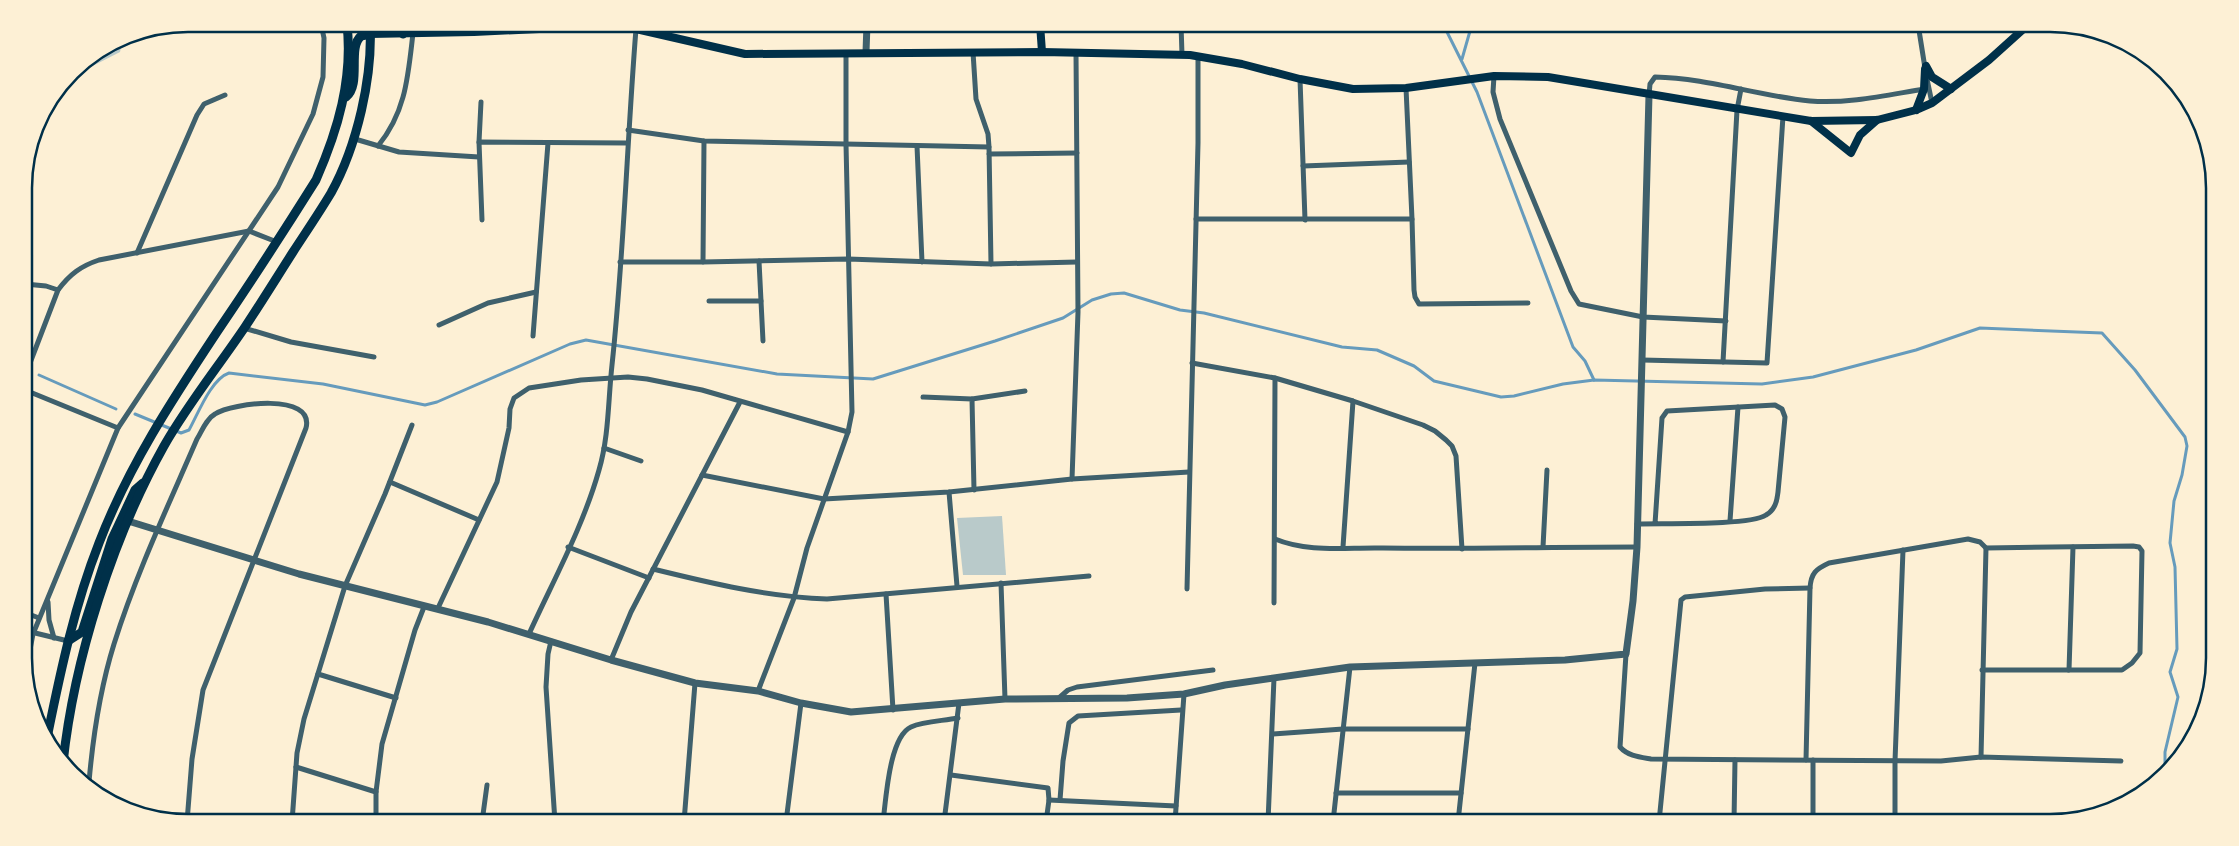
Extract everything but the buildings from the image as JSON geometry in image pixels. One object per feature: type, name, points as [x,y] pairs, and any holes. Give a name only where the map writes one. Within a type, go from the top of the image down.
[{"type":"main road","points":[[652,33],[745,54],[1042,52],[1198,56],[1353,89],[1406,88],[1494,76],[1548,77],[1812,121],[1877,120],[1916,110],[1932,103],[1989,60],[2020,32]]},
{"type":"main road","points":[[49,727],[68,642],[98,544],[115,504],[167,407],[316,180],[332,144],[344,98],[348,70],[347,33]]},
{"type":"main road","points":[[344,98],[348,96],[353,86],[358,38],[370,34],[448,33]]},
{"type":"main road","points":[[1041,33],[1042,52]]},
{"type":"main road","points":[[65,752],[83,654],[128,521],[145,481],[182,415],[244,328],[331,192],[355,139],[362,109],[370,34]]},
{"type":"main road","points":[[1925,67],[1932,77],[1951,88]]},
{"type":"main road","points":[[1916,110],[1924,89],[1925,67]]},
{"type":"main road","points":[[1812,121],[1851,153],[1860,135],[1877,120]]},
{"type":"main road","points":[[68,642],[82,632],[112,539],[135,490],[145,481]]},
{"type":"street","points":[[1181,32],[1182,55]]},
{"type":"street","points":[[1919,32],[1932,103]]},
{"type":"street","points":[[32,639],[118,428],[278,187],[313,114],[323,77],[323,33]]},
{"type":"street","points":[[529,634],[591,491],[608,430],[610,378],[616,329],[636,33]]},
{"type":"street","points":[[866,52],[867,33]]},
{"type":"street","points":[[378,146],[388,134],[400,111],[407,81],[413,34]]},
{"type":"street","points":[[973,52],[976,99],[988,134],[991,264]]},
{"type":"street","points":[[758,691],[794,598],[807,548],[848,432],[852,412],[846,144],[846,53]]},
{"type":"street","points":[[1072,479],[1078,312],[1076,53]]},
{"type":"street","points":[[1187,589],[1198,56]]},
{"type":"street","points":[[1494,76],[1493,92],[1500,119],[1575,299],[1585,306],[1643,317],[1726,321]]},
{"type":"street","points":[[1924,89],[1857,100],[1820,101],[1697,81],[1655,77],[1650,84],[1637,547],[1633,601],[1626,654],[1620,746],[1624,752],[1635,756],[1665,759],[1895,761],[1960,760],[1981,757],[2121,761]]},
{"type":"street","points":[[1300,79],[1306,220]]},
{"type":"street","points":[[1406,88],[1415,297],[1420,304],[1528,303]]},
{"type":"street","points":[[1723,362],[1737,110],[1741,89]]},
{"type":"street","points":[[137,253],[197,115],[204,104],[224,95]]},
{"type":"street","points":[[481,102],[479,157],[482,220]]},
{"type":"street","points":[[1642,362],[1767,363],[1783,116]]},
{"type":"street","points":[[628,130],[704,141],[917,146],[989,151],[1077,153]]},
{"type":"street","points":[[355,139],[399,152],[479,157]]},
{"type":"street","points":[[703,262],[704,141]]},
{"type":"street","points":[[479,142],[627,143]]},
{"type":"street","points":[[533,336],[548,143]]},
{"type":"street","points":[[917,146],[922,262]]},
{"type":"street","points":[[1303,166],[1409,162]]},
{"type":"street","points":[[1196,219],[1412,219]]},
{"type":"street","points":[[33,356],[58,290],[67,278],[84,264],[249,231],[277,242]]},
{"type":"street","points":[[620,262],[848,259],[991,264],[1077,262]]},
{"type":"street","points":[[759,261],[763,340]]},
{"type":"street","points":[[33,285],[58,290]]},
{"type":"street","points":[[439,325],[488,303],[536,292]]},
{"type":"street","points":[[709,301],[761,302]]},
{"type":"street","points":[[244,328],[284,341],[374,358]]},
{"type":"street","points":[[1192,363],[1275,378],[1353,401],[1423,425],[1435,432],[1452,446],[1458,470],[1462,549]]},
{"type":"street","points":[[438,608],[497,482],[509,428],[510,409],[514,398],[529,388],[581,380],[610,378],[647,379],[702,390],[848,432]]},
{"type":"street","points":[[1274,603],[1275,378]]},
{"type":"street","points":[[923,397],[972,399],[1025,391]]},
{"type":"street","points":[[33,393],[118,428]]},
{"type":"street","points":[[972,399],[974,490]]},
{"type":"street","points":[[1344,547],[1353,401]]},
{"type":"street","points":[[610,660],[648,578],[740,402]]},
{"type":"street","points":[[90,778],[100,699],[114,646],[146,558],[197,439],[208,420],[214,414],[238,406],[280,404],[296,408],[304,412],[307,418],[306,428],[252,560],[203,690],[192,759],[188,814]]},
{"type":"street","points":[[1638,524],[1655,524],[1730,521],[1761,518],[1773,509],[1778,492],[1785,417],[1782,409],[1775,405],[1671,409],[1664,414],[1662,418],[1655,524]]},
{"type":"street","points":[[1730,521],[1738,407]]},
{"type":"street","points":[[293,814],[296,767],[304,719],[345,586],[390,482],[412,425]]},
{"type":"street","points":[[604,448],[642,461]]},
{"type":"street","points":[[1543,547],[1547,470]]},
{"type":"street","points":[[702,475],[824,499],[949,492],[1072,479],[1189,472]]},
{"type":"street","points":[[390,482],[479,520]]},
{"type":"street","points":[[949,492],[957,586]]},
{"type":"street","points":[[128,521],[252,560],[424,607],[438,608],[610,660],[694,683],[758,691],[801,703],[851,712],[893,710],[1005,699],[1060,697],[1127,698],[1184,694],[1350,667],[1565,660],[1626,654]]},
{"type":"street","points":[[1806,760],[1810,588],[1813,574],[1817,569],[1830,563],[1968,538],[1980,542],[1986,548],[2139,547],[2142,551],[2140,653],[2132,663],[2122,670],[1982,670]]},
{"type":"street","points":[[1274,539],[1289,545],[1308,548],[1637,547]]},
{"type":"street","points":[[568,547],[648,578]]},
{"type":"street","points":[[2069,670],[2073,547]]},
{"type":"street","points":[[1981,757],[1986,548]]},
{"type":"street","points":[[1895,813],[1895,761],[1903,550]]},
{"type":"street","points":[[653,570],[708,583],[794,598],[827,599],[957,586],[1089,576]]},
{"type":"street","points":[[1001,584],[1005,699]]},
{"type":"street","points":[[1660,813],[1680,604],[1683,598],[1765,589],[1810,588]]},
{"type":"street","points":[[886,594],[893,710]]},
{"type":"street","points":[[48,597],[48,609],[54,638]]},
{"type":"street","points":[[376,814],[376,792],[382,744],[415,630],[424,607]]},
{"type":"street","points":[[32,615],[39,618]]},
{"type":"street","points":[[33,634],[68,642]]},
{"type":"street","points":[[551,641],[548,654],[546,687],[554,814]]},
{"type":"street","points":[[1459,813],[1475,663]]},
{"type":"street","points":[[1334,813],[1350,667]]},
{"type":"street","points":[[1060,697],[1068,690],[1077,688],[1213,670]]},
{"type":"street","points":[[318,674],[396,698]]},
{"type":"street","points":[[1268,813],[1274,678]]},
{"type":"street","points":[[685,814],[694,683]]},
{"type":"street","points":[[1176,813],[1181,710],[1184,694]]},
{"type":"street","points":[[787,814],[801,703]]},
{"type":"street","points":[[945,814],[959,703]]},
{"type":"street","points":[[1060,800],[1063,761],[1069,723],[1078,716],[1181,710]]},
{"type":"street","points":[[884,814],[890,772],[898,740],[912,727],[958,718]]},
{"type":"street","points":[[1273,734],[1343,729],[1468,729]]},
{"type":"street","points":[[1734,813],[1735,760]]},
{"type":"street","points":[[1813,760],[1813,813]]},
{"type":"street","points":[[296,767],[376,792]]},
{"type":"street","points":[[951,775],[1044,786],[1048,788],[1047,814]]},
{"type":"street","points":[[483,814],[487,785]]},
{"type":"street","points":[[1336,793],[1461,793]]},
{"type":"street","points":[[1049,800],[1176,806]]},
{"type":"shaded area","points":[[121,49],[120,52],[93,66]]},
{"type":"shaded area","points":[[1002,516],[1006,575],[963,575],[957,518]]},
{"type":"waterway","points":[[1447,32],[1477,92],[1573,347],[1585,361],[1594,380]]},
{"type":"waterway","points":[[1462,59],[1470,32]]},
{"type":"waterway","points":[[135,414],[181,433],[189,430],[211,389],[216,382],[229,373],[323,384],[425,405],[437,402],[570,344],[586,340],[777,374],[873,379],[1063,318],[1092,300],[1111,294],[1124,293],[1180,310],[1204,313],[1342,347],[1377,350],[1414,366],[1434,381],[1501,397],[1514,396],[1563,384],[1594,380],[1762,384],[1813,377],[1916,350],[1980,328],[2102,333],[2135,370],[2185,437],[2187,446],[2182,475],[2174,501],[2170,543],[2175,567],[2177,649],[2170,672],[2178,697],[2165,752],[2165,763]]},
{"type":"waterway","points":[[39,375],[116,409]]}]
